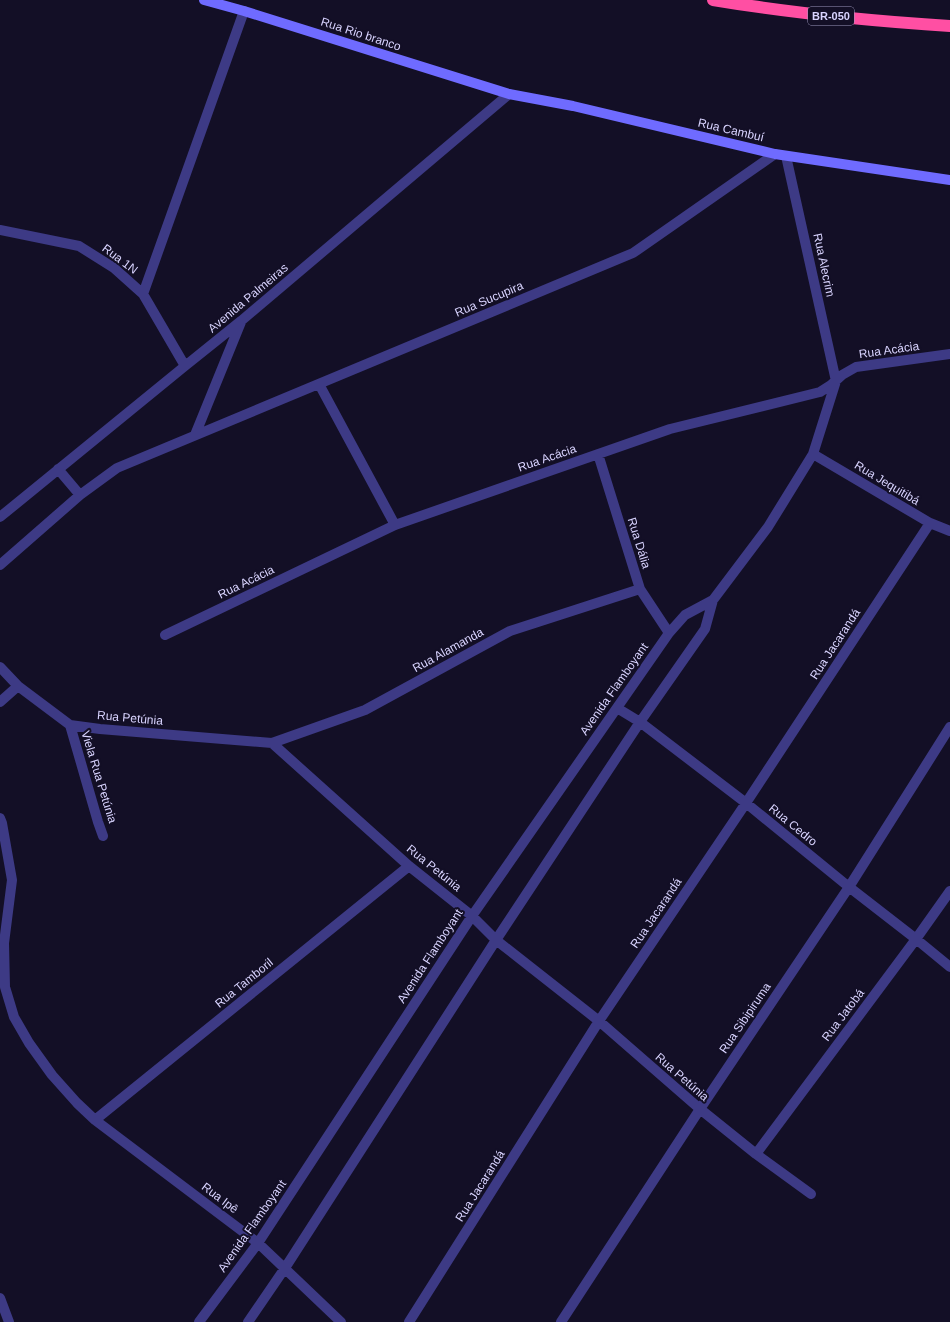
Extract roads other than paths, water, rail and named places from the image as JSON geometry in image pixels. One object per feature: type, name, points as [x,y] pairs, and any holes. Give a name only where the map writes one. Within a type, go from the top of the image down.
[{"type":"highway","name":"BR-050","points":[[713,0],[766,9],[912,24],[950,26]]},
{"type":"street","name":"Rua Rio branco","points":[[204,0],[244,11],[508,94]]},
{"type":"street","points":[[143,294],[244,11]]},
{"type":"street","name":"Rua Cambuí","points":[[508,94],[573,106],[775,154],[950,180]]},
{"type":"street","name":"Avenida Palmeiras","points":[[0,517],[241,321],[508,94]]},
{"type":"street","name":"Rua Sucupira","points":[[195,435],[633,253],[775,154]]},
{"type":"street","name":"Rua Alecrim","points":[[786,156],[836,381]]},
{"type":"street","name":"Rua 1N","points":[[0,230],[79,246],[114,268],[143,294],[185,366]]},
{"type":"street","points":[[0,565],[80,495],[116,468],[195,435],[241,321]]},
{"type":"street","name":"Rua Acácia","points":[[165,635],[395,525],[670,429],[820,392],[842,375],[856,367],[950,354]]},
{"type":"street","name":"Avenida Flamboyant","points":[[248,1322],[285,1268],[496,940],[640,722],[705,629],[713,600],[768,527],[813,454],[836,381]]},
{"type":"street","points":[[319,384],[395,525]]},
{"type":"street","name":"Rua Dália","points":[[598,454],[640,589],[669,633]]},
{"type":"street","name":"Rua Jequitibá","points":[[813,454],[930,524],[950,531]]},
{"type":"street","points":[[58,469],[80,495]]},
{"type":"street","name":"Rua Jacarandá","points":[[409,1322],[599,1021],[746,803],[930,524]]},
{"type":"street","name":"Rua Alamanda","points":[[272,743],[365,710],[510,631],[640,589]]},
{"type":"street","name":"Avenida Flamboyant","points":[[199,1322],[258,1243],[472,916],[669,633],[685,615],[713,600]]},
{"type":"street","name":"Rua Petúnia","points":[[0,667],[18,686],[70,725],[100,729],[272,743],[409,866],[472,916],[496,940],[599,1021],[700,1109],[756,1154],[811,1194]]},
{"type":"street","points":[[0,702],[18,686]]},
{"type":"street","name":"Rua Cedro","points":[[617,708],[640,722],[746,803],[849,887],[950,966]]},
{"type":"street","name":"Viela Rua Petúnia","points":[[70,725],[103,836]]},
{"type":"street","name":"Rua Sibipiruma","points":[[561,1322],[700,1109],[849,887],[950,727]]},
{"type":"street","name":"Rua Ipê","points":[[0,818],[12,880],[4,943],[6,987],[14,1017],[29,1043],[52,1075],[95,1120],[258,1243],[341,1322]]},
{"type":"street","name":"Rua Tamboril","points":[[95,1120],[409,866]]},
{"type":"street","name":"Rua Jatobá","points":[[756,1154],[950,891]]},
{"type":"street","points":[[0,1298],[9,1322]]}]
